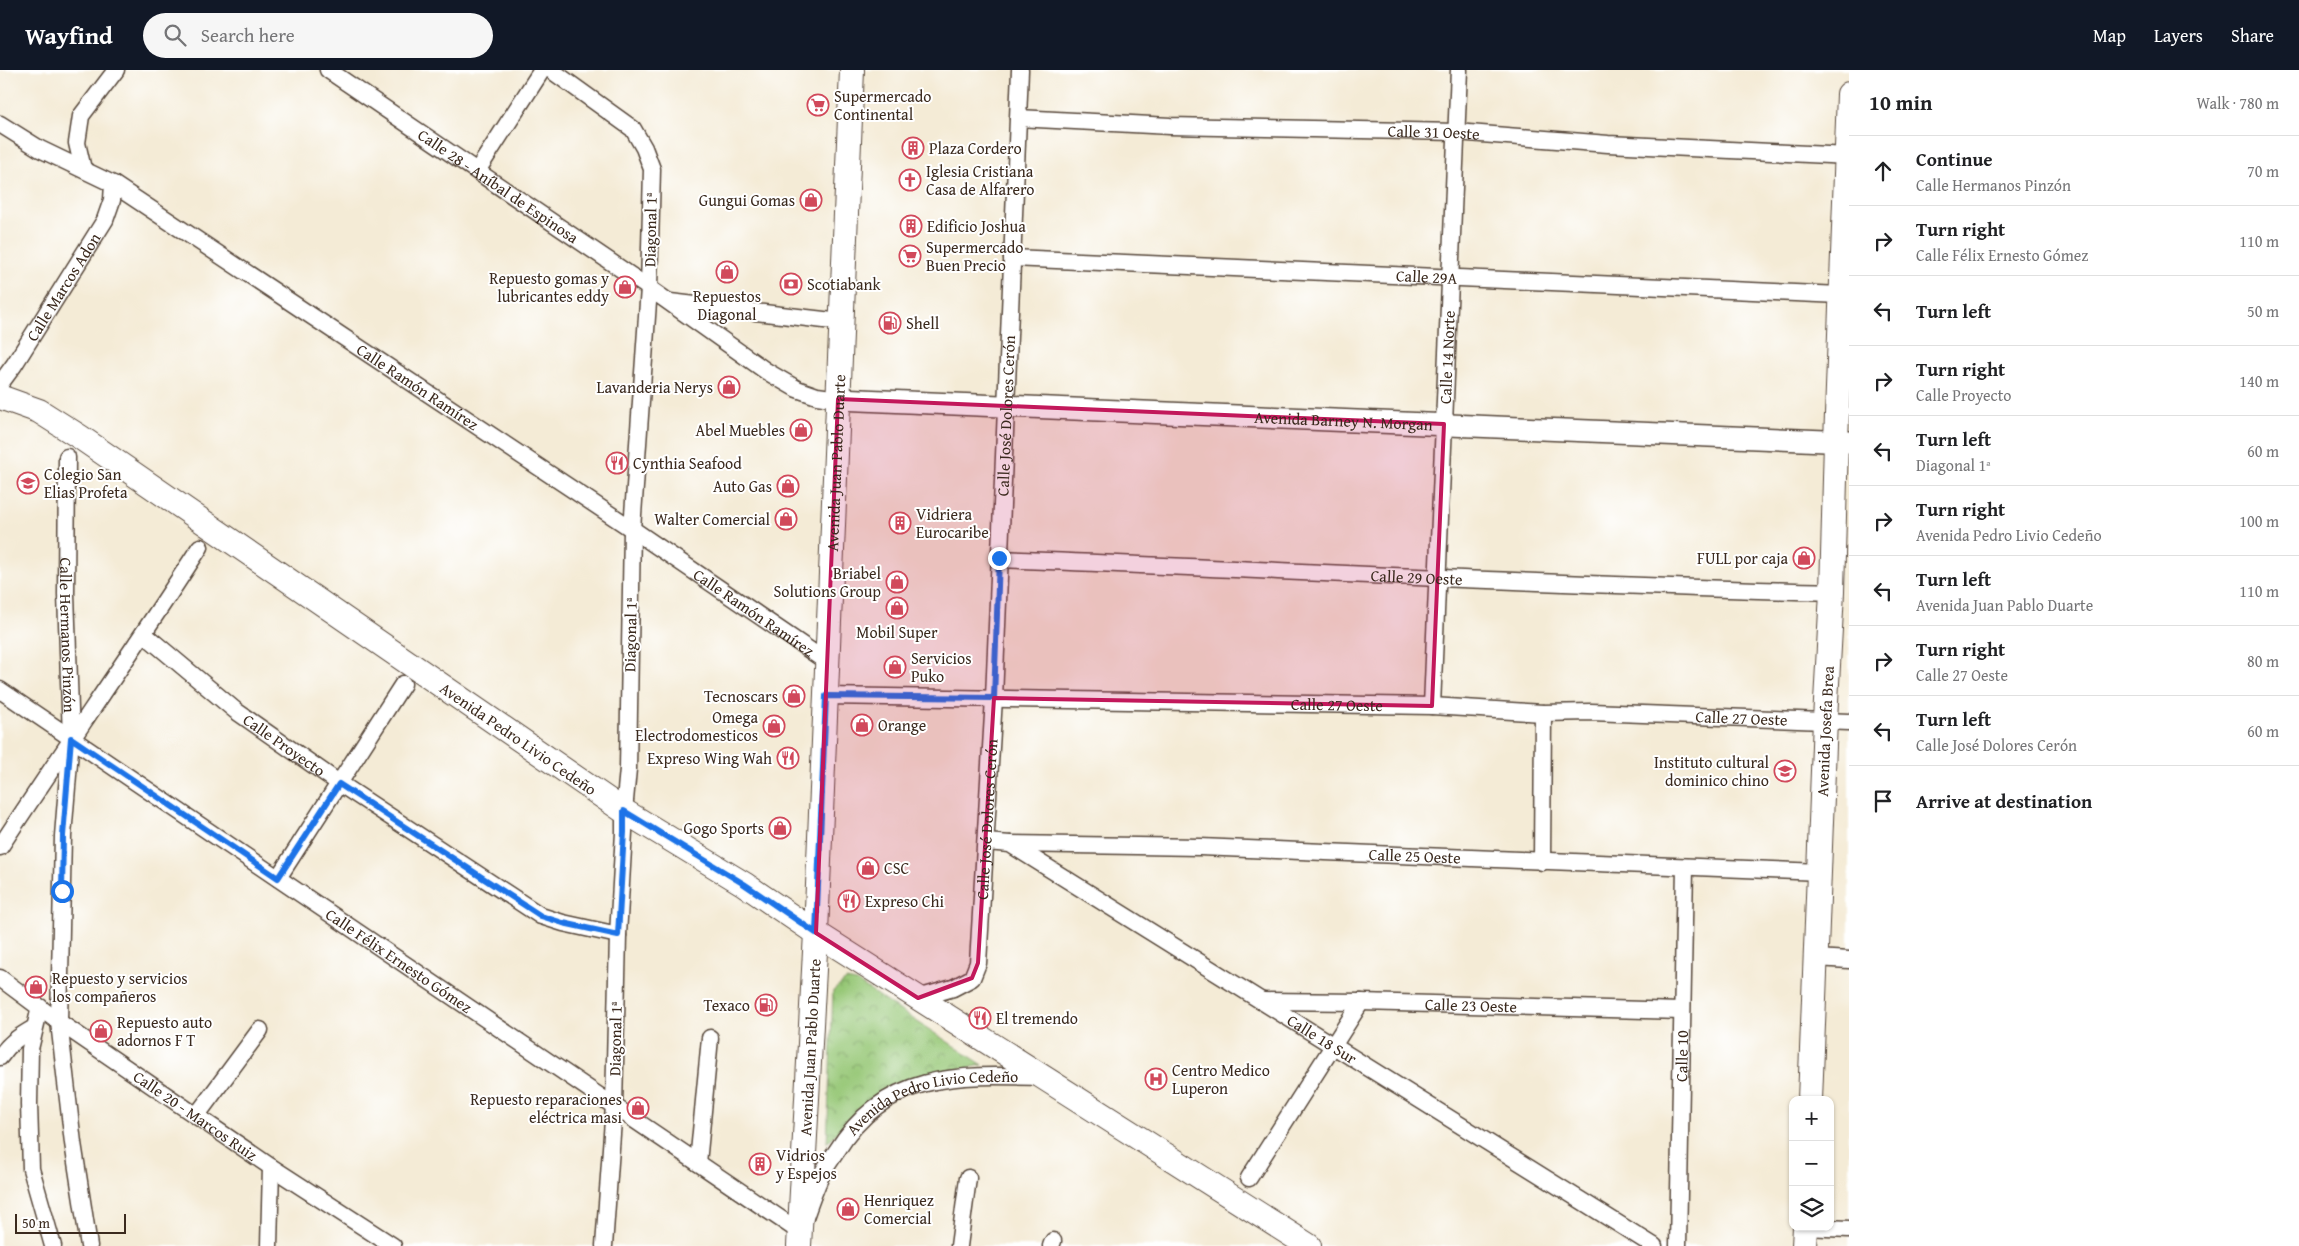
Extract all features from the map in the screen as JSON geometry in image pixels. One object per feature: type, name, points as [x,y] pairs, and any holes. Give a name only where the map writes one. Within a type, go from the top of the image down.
[{"type":"main road","name":"Avenida Juan Pablo Duarte","points":[[799,1239],[816,933],[852,70]]},
{"type":"main road","name":"Avenida Josefa Brea","points":[[1810,1096],[1825,720],[1842,442],[1841,295],[1849,94]]},
{"type":"main road","name":"Avenida Pedro Livio Cedeño","points":[[0,397],[39,411],[80,437],[624,811],[744,884],[816,933],[1309,1246]]},
{"type":"main road","points":[[1804,1246],[1805,1231]]},
{"type":"street","points":[[83,169],[77,143],[81,116],[116,70]]},
{"type":"street","name":"Calle 28 - Aníbal de Espinosa","points":[[328,70],[669,301],[766,371],[797,389],[817,396],[838,399]]},
{"type":"street","points":[[477,171],[542,70]]},
{"type":"street","name":"Diagonal 1ª","points":[[551,70],[633,130],[644,148],[652,169],[649,288],[632,529],[628,769],[618,935],[614,1106],[604,1246]]},
{"type":"street","name":"Calle José Dolores Cerón","points":[[918,998],[953,988],[972,978],[978,963],[994,698],[1020,70]]},
{"type":"street","name":"Calle 14 Norte","points":[[1432,706],[1459,70]]},
{"type":"street","name":"Calle 31 Oeste","points":[[1018,118],[1170,126],[1456,132],[1608,144],[1848,156]]},
{"type":"street","name":"Calle Ramón Ramírez","points":[[0,124],[40,149],[113,184],[632,529],[827,662]]},
{"type":"street","name":"Calle Marcos Adon","points":[[0,384],[14,365],[105,220],[112,200],[113,184]]},
{"type":"street","name":"Calle 29A","points":[[1012,258],[1450,276],[1841,295]]},
{"type":"street","name":"Calle 28 - Aníbal de Espinosa","points":[[669,301],[841,322]]},
{"type":"street","name":"Avenida Barney N. Morgan","points":[[838,399],[1842,442]]},
{"type":"street","name":"Calle Hermanos Pinzón","points":[[67,457],[66,594],[71,738],[63,836],[59,1022],[72,1144],[89,1246]]},
{"type":"street","points":[[0,847],[71,738],[144,634],[200,547]]},
{"type":"street","name":"Calle 29 Oeste","points":[[999,558],[1437,577],[1616,587],[1832,592]]},
{"type":"street","name":"Calle Proyecto","points":[[144,634],[236,711],[339,784],[541,916],[563,923],[618,935]]},
{"type":"street","points":[[278,878],[403,684]]},
{"type":"street","name":"Calle Félix Ernesto Gómez","points":[[0,690],[698,1163],[799,1239]]},
{"type":"street","name":"Calle 27 Oeste","points":[[826,696],[1432,706],[1543,713],[1591,712],[1849,722]]},
{"type":"street","points":[[1542,862],[1543,713]]},
{"type":"street","name":"Calle 18 Sur","points":[[986,842],[1010,844],[1654,1246]]},
{"type":"street","name":"Calle 25 Oeste","points":[[1010,844],[1200,847],[1820,872]]},
{"type":"street","name":"Calle 10","points":[[1678,1246],[1684,867]]},
{"type":"street","points":[[1816,958],[1849,960]]},
{"type":"street","name":"Calle 20 - Marcos Ruiz","points":[[0,978],[59,1022],[271,1166],[393,1246]]},
{"type":"street","name":"Calle 23 Oeste","points":[[1261,1001],[1681,1011]]},
{"type":"street","points":[[1249,1178],[1361,1002]]},
{"type":"street","points":[[40,1007],[30,1050],[31,1169],[53,1246]]},
{"type":"street","points":[[0,1057],[6,1047],[34,1028]]},
{"type":"street","points":[[197,1115],[260,1030]]},
{"type":"street","points":[[698,1163],[710,1038]]},
{"type":"street","name":"Avenida Pedro Livio Cedeño","points":[[799,1239],[820,1177],[849,1130],[870,1109],[892,1094],[928,1082],[966,1076],[1042,1077]]},
{"type":"street","points":[[269,1246],[271,1166]]},
{"type":"street","points":[[959,1246],[968,1178]]},
{"type":"street","points":[[1834,1228],[1849,1229]]},
{"type":"highlighted area","points":[[838,399],[1444,424],[1432,706],[994,698],[978,963],[972,978],[918,998],[816,933]]},
{"type":"green space","points":[[846,980],[857,982],[983,1065],[907,1079],[886,1088],[862,1106],[827,1143],[833,991]]},
{"type":"place","name":"Supermercado Continental","points":[[818,105]]},
{"type":"place","name":"Plaza Cordero","points":[[913,148]]},
{"type":"place","name":"Iglesia Cristiana Casa de Alfarero","points":[[910,180]]},
{"type":"place","name":"Gungui Gomas","points":[[811,200]]},
{"type":"place","name":"Edificio Joshua","points":[[911,226]]},
{"type":"place","name":"Supermercado Buen Precio","points":[[910,256]]},
{"type":"place","name":"Repuestos Diagonal","points":[[727,272]]},
{"type":"place","name":"Scotiabank","points":[[791,284]]},
{"type":"place","name":"Repuesto gomas y lubricantes eddy","points":[[625,287]]},
{"type":"place","name":"Shell","points":[[890,323]]},
{"type":"place","name":"Lavanderia Nerys","points":[[729,387]]},
{"type":"place","name":"Abel Muebles","points":[[801,430]]},
{"type":"place","name":"Cynthia Seafood","points":[[617,463]]},
{"type":"place","name":"Colegio San Elias Profeta","points":[[28,483]]},
{"type":"place","name":"Auto Gas","points":[[788,486]]},
{"type":"place","name":"Walter Comercial","points":[[786,519]]},
{"type":"place","name":"Vidriera Eurocaribe","points":[[900,523]]},
{"type":"place","name":"FULL por caja","points":[[1804,558]]},
{"type":"place","name":"Briabel Solutions Group","points":[[897,582]]},
{"type":"place","name":"Mobil Super","points":[[897,608]]},
{"type":"place","name":"Servicios Puko","points":[[895,667]]},
{"type":"place","name":"Tecnoscars","points":[[794,696]]},
{"type":"place","name":"Orange","points":[[862,725]]},
{"type":"place","name":"Omega Electrodomesticos","points":[[774,726]]},
{"type":"place","name":"Expreso Wing Wah","points":[[788,758]]},
{"type":"place","name":"Instituto cultural dominico chino","points":[[1785,771]]},
{"type":"place","name":"Gogo Sports","points":[[780,828]]},
{"type":"place","name":"CSC","points":[[868,868]]},
{"type":"place","name":"Expreso Chi","points":[[849,901]]},
{"type":"place","name":"Repuesto y servicios los compañeros","points":[[36,987]]},
{"type":"place","name":"Texaco","points":[[766,1005]]},
{"type":"place","name":"El tremendo","points":[[980,1018]]},
{"type":"place","name":"Repuesto auto adornos F T","points":[[101,1031]]},
{"type":"place","name":"Centro Medico Luperon","points":[[1156,1079]]},
{"type":"place","name":"Repuesto reparaciones eléctrica masi","points":[[638,1108]]},
{"type":"place","name":"Vidrios y Espejos","points":[[760,1164]]},
{"type":"place","name":"Henriquez Comercial","points":[[848,1209]]},
{"type":"route","points":[[62,891],[63,836],[71,738],[278,878],[339,784],[541,916],[563,923],[618,935],[624,811],[744,884],[816,933],[826,696],[994,698],[999,558]]}]
